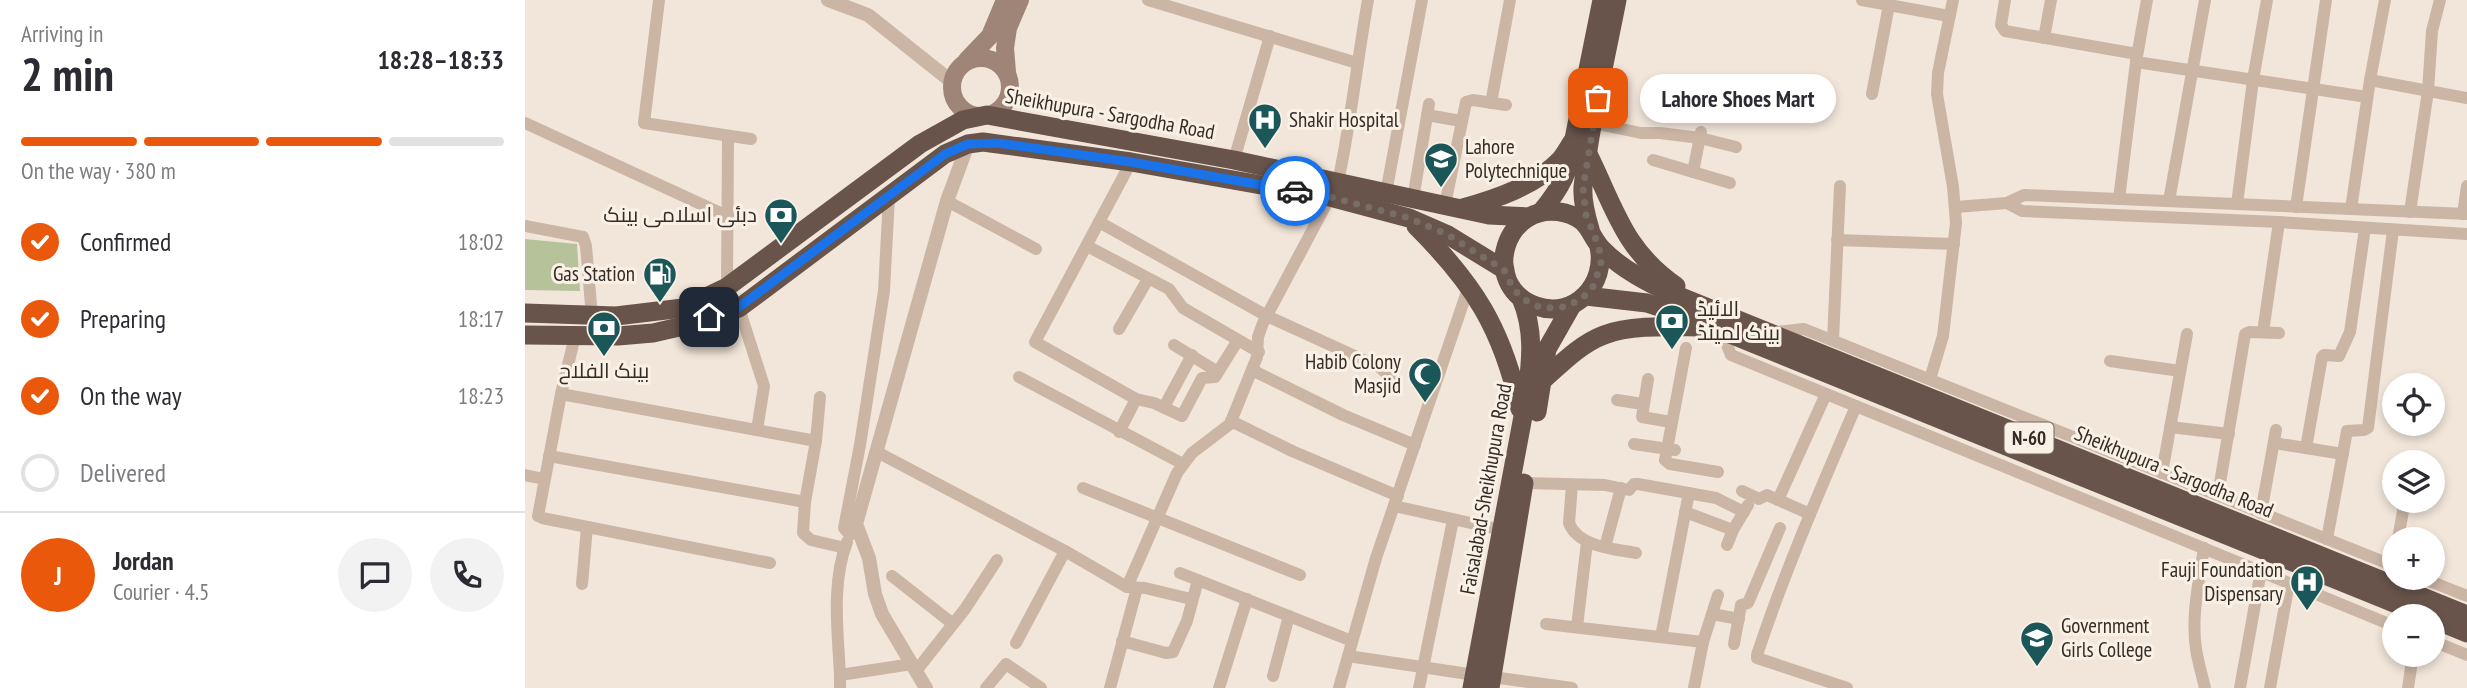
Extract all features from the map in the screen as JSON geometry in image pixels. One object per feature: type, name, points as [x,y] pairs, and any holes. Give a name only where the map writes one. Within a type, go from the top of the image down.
[{"type":"highway","points":[[1602,0],[1569,171],[1535,215],[1515,229],[1504,252],[1504,270],[1511,285],[1521,298],[1542,308],[1557,309],[1579,300],[1599,273],[1595,238],[1586,215],[1583,188],[1617,0]]},
{"type":"highway","name":"Sheikhupura - Sargodha Road","points":[[525,313],[592,317],[654,313],[683,308],[727,287],[927,140],[963,120],[987,115],[1234,160],[1411,208],[1453,207],[1489,215],[1535,215]]},
{"type":"highway","points":[[952,126],[951,145],[963,146]]},
{"type":"highway","points":[[1453,207],[1514,190],[1538,177],[1560,160],[1574,139]]},
{"type":"highway","points":[[927,140],[932,143],[934,151],[929,166]]},
{"type":"highway","name":"Sheikhupura - Sargodha Road","points":[[963,146],[998,143],[1334,189],[1386,193],[1504,270]]},
{"type":"highway","points":[[525,335],[618,336],[653,333],[688,325],[739,307],[929,166],[963,146]]},
{"type":"highway","points":[[1589,156],[1617,220],[1635,250],[1659,275],[1718,323]]},
{"type":"highway","points":[[1411,208],[1488,315],[1505,351],[1522,421]]},
{"type":"highway","points":[[1535,215],[1553,211],[1570,215],[1595,238]]},
{"type":"highway","name":"Sheikhupura - Sargodha Road","points":[[1595,238],[1648,282],[1718,323],[2397,604]]},
{"type":"highway","name":"Faisalabad-Sheikhupura Road","points":[[1482,682],[1502,530],[1532,351],[1529,316],[1521,298]]},
{"type":"highway","name":"Sheikhupura - Sargodha Road","points":[[1579,300],[1647,303],[1718,323],[1771,333],[2467,615]]},
{"type":"highway","name":"Faisalabad-Sheikhupura Road","points":[[1482,682],[1524,483],[1547,349],[1579,300]]},
{"type":"highway","points":[[1542,381],[1577,350],[1603,335],[1641,328],[1718,323]]},
{"type":"highway","points":[[2445,624],[2467,633]]},
{"type":"main road","points":[[1006,0],[990,36],[960,66],[952,82],[955,101],[969,113],[987,115],[996,112],[1008,99],[1010,81],[1005,48],[1008,27],[1020,0]]},
{"type":"main road","points":[[967,60],[985,57],[994,60],[1007,72]]},
{"type":"street","points":[[659,0],[644,123],[649,126],[751,139]]},
{"type":"street","points":[[828,0],[868,15],[952,82]]},
{"type":"street","points":[[867,0],[868,15]]},
{"type":"street","points":[[1148,0],[1357,63]]},
{"type":"street","points":[[1110,688],[1132,588],[1157,519],[1183,464],[1192,453],[1227,428],[1231,421],[1259,352],[1258,337],[1267,316],[1334,189],[1352,117],[1357,63],[1368,0]]},
{"type":"street","points":[[1386,193],[1422,0]]},
{"type":"street","points":[[1491,103],[1510,0]]},
{"type":"street","points":[[1862,0],[1949,16]]},
{"type":"street","points":[[1930,379],[1944,336],[1954,244],[1956,207],[1937,94],[1938,73],[1953,0]]},
{"type":"street","points":[[2005,0],[2001,22],[2003,29],[2192,71],[2367,97]]},
{"type":"street","points":[[2044,38],[2051,0]]},
{"type":"street","points":[[2119,199],[2136,58],[2147,0]]},
{"type":"street","points":[[2169,201],[2205,0]]},
{"type":"street","points":[[2237,204],[2253,80],[2267,0]]},
{"type":"street","points":[[2296,207],[2326,0]]},
{"type":"street","points":[[2351,209],[2367,97],[2385,0]]},
{"type":"street","points":[[2410,212],[2428,91],[2432,32],[2440,0]]},
{"type":"street","points":[[1872,94],[1889,5]]},
{"type":"street","points":[[1234,160],[1270,36]]},
{"type":"street","points":[[2370,80],[2467,98]]},
{"type":"street","points":[[1453,207],[1461,121],[1468,101],[1506,105]]},
{"type":"street","points":[[1401,120],[1427,115],[1461,121]]},
{"type":"street","points":[[1411,208],[1427,115]]},
{"type":"street","points":[[1593,122],[1641,133],[1701,135],[1736,147]]},
{"type":"street","points":[[525,123],[729,217]]},
{"type":"street","points":[[1693,172],[1701,135]]},
{"type":"street","points":[[727,287],[728,137]]},
{"type":"street","points":[[963,146],[877,452],[841,564],[838,601],[840,682],[914,667],[953,624],[997,560]]},
{"type":"street","points":[[1653,160],[1730,183]]},
{"type":"street","points":[[1131,162],[1035,342],[1136,399],[1183,415],[1203,377],[1213,378],[1238,340]]},
{"type":"street","points":[[1833,340],[1840,186]]},
{"type":"street","points":[[1956,207],[2007,203],[2024,195],[2465,214],[2467,186]]},
{"type":"street","points":[[890,196],[884,291],[844,528],[869,558],[875,594],[882,614],[926,688]]},
{"type":"street","points":[[947,201],[1037,249]]},
{"type":"street","points":[[2007,203],[2022,211],[2279,222],[2467,234]]},
{"type":"street","points":[[1099,222],[1267,316],[1375,365],[1393,381]]},
{"type":"street","points":[[2263,332],[2279,222]]},
{"type":"street","points":[[525,226],[583,237],[592,317]]},
{"type":"street","points":[[2306,448],[2322,356],[2339,356],[2350,332],[2365,228]]},
{"type":"street","points":[[2327,540],[2348,430],[2368,428],[2393,230]]},
{"type":"street","points":[[1837,240],[1954,244]]},
{"type":"street","points":[[1087,246],[1169,289],[1183,307],[1259,352]]},
{"type":"street","points":[[1119,328],[1148,279]]},
{"type":"street","points":[[1339,688],[1375,558],[1469,286]]},
{"type":"street","points":[[739,307],[764,386],[757,430]]},
{"type":"street","points":[[1718,323],[1731,355],[2382,621]]},
{"type":"street","points":[[1771,333],[1804,328],[2327,540],[2382,558]]},
{"type":"street","points":[[2218,495],[2245,334],[2279,333]]},
{"type":"street","points":[[2162,473],[2187,334]]},
{"type":"street","points":[[575,336],[538,516],[541,519],[770,563]]},
{"type":"street","points":[[1174,345],[1218,372]]},
{"type":"street","points":[[1686,348],[1671,422],[1671,449],[1665,460],[1670,464],[1719,469],[1715,501]]},
{"type":"street","points":[[1164,408],[1192,355]]},
{"type":"street","points":[[2110,360],[2180,371]]},
{"type":"street","points":[[1252,370],[1343,415],[1415,445]]},
{"type":"street","points":[[1019,377],[1183,464]]},
{"type":"street","points":[[1648,379],[1643,417],[1671,422]]},
{"type":"street","points":[[561,394],[816,441]]},
{"type":"street","points":[[1778,500],[1826,394]]},
{"type":"street","points":[[820,397],[816,441],[805,502],[804,537],[811,540],[850,536]]},
{"type":"street","points":[[1119,432],[1136,399]]},
{"type":"street","points":[[1616,400],[1643,404]]},
{"type":"street","points":[[1847,688],[1757,658],[1774,603],[1856,406]]},
{"type":"street","points":[[1231,421],[1396,501],[1453,520],[1502,530]]},
{"type":"street","points":[[2170,427],[2229,434]]},
{"type":"street","points":[[2261,513],[2275,436],[2306,448],[2343,454]]},
{"type":"street","points":[[1634,444],[1671,449]]},
{"type":"street","points":[[877,452],[1132,588],[1191,600]]},
{"type":"street","points":[[549,456],[805,502]]},
{"type":"street","points":[[525,475],[544,479]]},
{"type":"street","points":[[1524,483],[1631,490],[1636,483],[1689,493],[1744,512]]},
{"type":"street","points":[[1572,485],[1570,526],[1587,541],[1636,553]]},
{"type":"street","points":[[1083,488],[1300,575]]},
{"type":"street","points":[[1605,547],[1621,488]]},
{"type":"street","points":[[1661,637],[1689,493]]},
{"type":"street","points":[[1727,545],[1744,512],[1748,494],[1761,499],[1766,495],[1810,513]]},
{"type":"street","points":[[1685,512],[1733,530]]},
{"type":"street","points":[[1419,688],[1453,520]]},
{"type":"street","points":[[582,584],[587,527]]},
{"type":"street","points":[[1734,644],[1741,604],[1748,603],[1780,528]]},
{"type":"street","points":[[1577,628],[1587,541]]},
{"type":"street","points":[[2204,548],[2195,635],[2205,688]]},
{"type":"street","points":[[1016,643],[1065,551]]},
{"type":"street","points":[[2240,688],[2261,571]]},
{"type":"street","points":[[1180,573],[1352,640]]},
{"type":"street","points":[[892,576],[953,624]]},
{"type":"street","points":[[1122,641],[1166,653],[1173,652],[1187,621],[1198,580]]},
{"type":"street","points":[[2270,688],[2289,583]]},
{"type":"street","points":[[2445,587],[2467,596]]},
{"type":"street","points":[[1752,594],[1774,603]]},
{"type":"street","points":[[1694,688],[1703,642],[1718,595]]},
{"type":"street","points":[[1219,688],[1247,600]]},
{"type":"street","points":[[1712,614],[1739,619]]},
{"type":"street","points":[[1273,676],[1289,616]]},
{"type":"street","points":[[1546,624],[1703,642]]},
{"type":"street","points":[[2445,646],[2467,655]]},
{"type":"street","points":[[1348,656],[1423,668],[1482,682],[1572,688]]},
{"type":"street","points":[[986,688],[1006,664],[1041,688]]},
{"type":"street","points":[[2408,688],[2411,667]]},
{"type":"green space","points":[[525,239],[577,244],[580,291],[525,290]]},
{"type":"way so far","points":[[1295,191],[1330,197],[1409,218],[1448,235],[1504,270],[1514,290],[1528,302],[1549,309],[1572,305],[1592,289],[1601,264],[1599,247],[1586,215],[1583,188],[1598,98]]},
{"type":"place","name":"Lahore Shoes Mart","points":[[1598,98]]},
{"type":"place","name":"Shakir Hospital","points":[[1265,150]]},
{"type":"place","name":"Lahore Polytechnique","points":[[1441,189]]},
{"type":"place","name":"دبئی اسلامی بینک","points":[[781,245]]},
{"type":"place","name":"Gas Station","points":[[660,304]]},
{"type":"place","name":"الائیڈ بینک لمیٹڈ","points":[[1672,351]]},
{"type":"place","name":"بینک الفلاح","points":[[604,358]]},
{"type":"place","name":"Habib Colony Masjid","points":[[1425,404]]},
{"type":"place","name":"Fauji Foundation Dispensary","points":[[2307,612]]},
{"type":"place","name":"Government Girls College","points":[[2037,668]]},
{"type":"route","points":[[709,317],[739,307],[945,154],[968,144],[998,143],[1131,162],[1295,191]]}]
